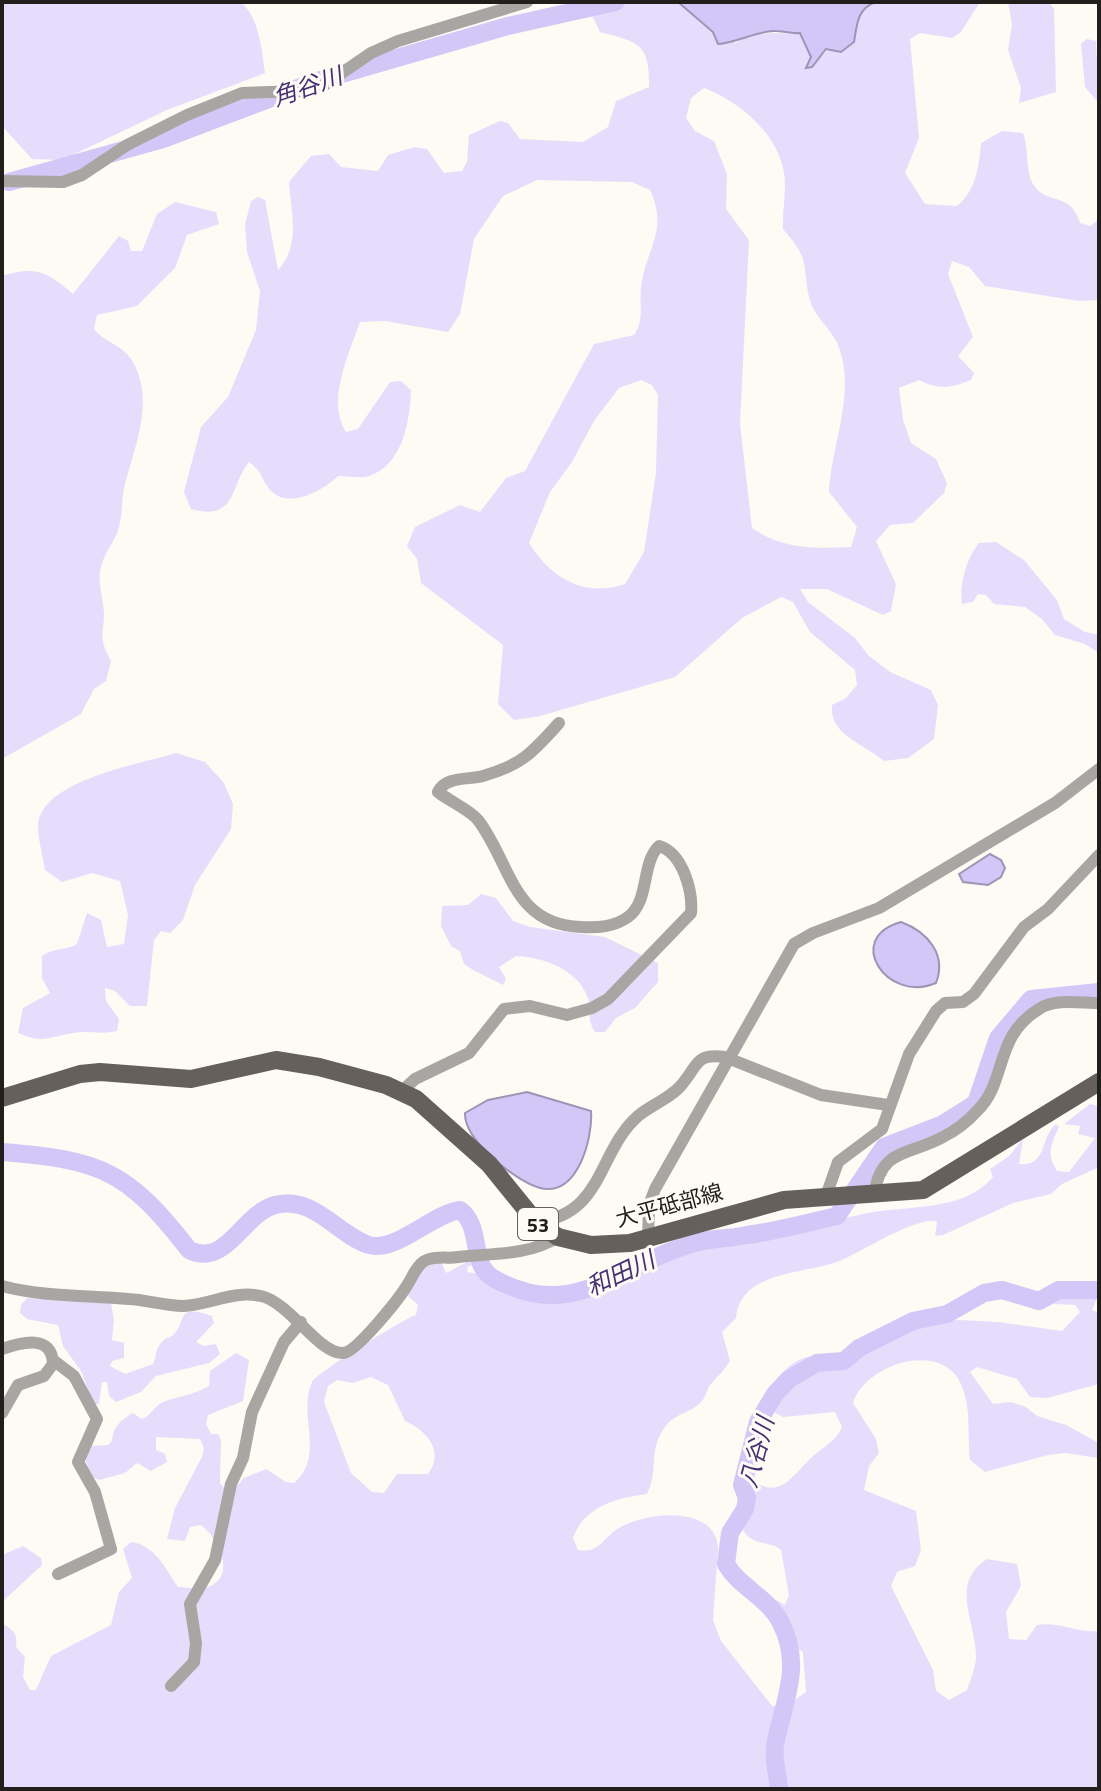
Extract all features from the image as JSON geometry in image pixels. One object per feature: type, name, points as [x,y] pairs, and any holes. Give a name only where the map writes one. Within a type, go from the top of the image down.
[{"type":"main road","name":"大平砥部線","points":[[2,1098],[80,1074],[127,1073],[191,1079],[276,1060],[319,1067],[402,1091],[453,1129],[489,1164],[536,1222],[558,1237],[591,1245],[648,1239],[763,1205],[826,1196],[909,1194],[935,1184],[1099,1082]]},
{"type":"street","points":[[2,181],[63,182],[82,175],[127,145],[187,115],[242,93],[302,91],[323,86],[371,53],[398,41],[527,2]]},
{"type":"street","points":[[402,1091],[415,1079],[469,1053],[504,1009],[530,1006],[567,1015],[608,999],[691,913],[692,895],[679,865],[665,848],[659,846],[652,853],[641,898],[631,916],[599,928],[566,926],[549,920],[518,894],[475,817],[438,792],[451,780],[513,767],[545,740],[559,723]]},
{"type":"street","points":[[648,1239],[649,1205],[655,1189],[794,944],[813,933],[879,908],[1055,803],[1099,769]]},
{"type":"street","points":[[826,1196],[838,1162],[882,1129],[888,1105],[909,1054],[936,1011],[945,1003],[963,1002],[974,994],[1024,927],[1048,909],[1099,855]]},
{"type":"street","points":[[874,1195],[880,1170],[887,1160],[943,1137],[979,1109],[994,1089],[1002,1052],[1030,1015],[1054,1003],[1099,1003]]},
{"type":"street","points":[[536,1222],[555,1220],[590,1195],[619,1139],[637,1117],[683,1085],[692,1066],[710,1055],[821,1095],[888,1105]]},
{"type":"street","points":[[2,1286],[33,1294],[120,1298],[172,1305],[223,1296],[260,1296],[274,1300],[331,1351],[351,1351],[405,1288],[421,1264],[429,1259],[524,1252],[558,1237]]},
{"type":"street","points":[[171,1686],[194,1662],[196,1643],[190,1604],[215,1560],[231,1484],[243,1458],[252,1412],[284,1342],[301,1322]]},
{"type":"street","points":[[2,1349],[36,1342],[51,1351],[53,1360],[74,1376],[97,1419],[96,1427],[82,1447],[78,1462],[95,1492],[111,1549],[58,1574]]},
{"type":"street","points":[[2,1413],[18,1385],[44,1376],[53,1360]]},
{"type":"shaded area","points":[[2,2],[240,2],[252,15],[261,44],[265,73],[167,110],[62,160],[32,159],[2,126]]},
{"type":"shaded area","points":[[592,2],[678,2],[713,32],[736,43],[759,34],[800,33],[811,58],[807,67],[812,67],[869,4],[980,2],[961,32],[952,38],[920,33],[910,39],[919,138],[905,173],[925,204],[957,206],[972,186],[981,143],[1002,131],[1023,133],[1031,178],[1038,190],[1071,206],[1080,223],[1090,226],[1099,219],[1099,300],[1079,301],[985,286],[969,267],[952,261],[948,274],[973,337],[958,356],[974,373],[971,380],[951,386],[939,387],[919,380],[899,388],[903,420],[911,443],[936,459],[947,483],[944,493],[913,523],[890,525],[876,541],[896,584],[891,611],[883,615],[827,589],[800,589],[808,602],[855,638],[868,655],[890,672],[931,690],[938,705],[934,739],[908,758],[884,761],[849,738],[836,724],[832,705],[846,698],[857,685],[855,670],[810,632],[793,602],[781,597],[742,618],[675,677],[540,716],[514,720],[498,704],[503,645],[421,583],[417,559],[407,546],[415,527],[460,505],[480,512],[506,478],[525,471],[594,344],[634,335],[641,318],[641,287],[657,228],[657,217],[650,190],[632,182],[537,180],[503,196],[474,239],[460,314],[448,332],[385,321],[360,322],[345,363],[339,392],[340,420],[346,432],[358,429],[390,382],[401,381],[411,390],[409,415],[402,440],[390,462],[381,470],[366,477],[338,476],[314,493],[284,498],[268,487],[249,462],[225,506],[206,512],[191,509],[184,492],[201,427],[228,397],[256,330],[260,291],[247,252],[245,225],[251,201],[258,197],[265,200],[278,270],[285,261],[292,240],[289,182],[311,156],[329,154],[341,167],[378,171],[388,155],[415,147],[427,149],[444,173],[462,171],[467,162],[469,135],[500,121],[508,123],[520,139],[583,142],[608,127],[616,101],[649,87],[644,53],[632,42],[600,32],[591,13]],"holes":[[[704,88],[743,110],[765,132],[780,157],[785,179],[783,229],[801,255],[811,304],[835,339],[843,363],[844,400],[829,492],[857,527],[851,547],[787,544],[752,528],[740,424],[749,240],[726,209],[727,174],[714,141],[695,131],[686,118],[691,98]],[[641,380],[652,385],[658,395],[656,473],[644,552],[625,584],[610,588],[582,586],[558,575],[529,543],[550,492],[572,462],[594,421],[619,388]]]},
{"type":"shaded area","points":[[678,2],[876,2],[861,13],[854,42],[841,52],[826,49],[812,67],[806,68],[811,57],[800,33],[769,31],[718,44],[713,32]]},
{"type":"shaded area","points":[[1008,2],[1049,2],[1054,9],[1056,92],[1019,103],[1021,88],[1008,50],[1012,24]]},
{"type":"shaded area","points":[[1087,39],[1096,41],[1099,103],[1085,87],[1081,44]]},
{"type":"shaded area","points":[[175,202],[216,212],[219,224],[187,235],[175,268],[137,306],[97,315],[94,329],[121,349],[134,364],[140,379],[143,409],[124,489],[119,527],[100,572],[103,638],[111,661],[106,681],[94,689],[81,714],[2,759],[2,276],[24,271],[40,273],[73,294],[119,236],[128,241],[131,251],[142,251],[157,214]]},
{"type":"shaded area","points":[[996,542],[1024,560],[1057,600],[1064,619],[1085,632],[1099,635],[1099,653],[1085,644],[1055,635],[1042,619],[1025,607],[994,604],[986,595],[978,594],[973,602],[962,604],[963,580],[971,556],[979,543]]},
{"type":"shaded area","points":[[176,753],[205,762],[224,783],[233,804],[231,829],[195,885],[183,920],[170,933],[161,931],[154,940],[147,1006],[130,1006],[115,991],[105,988],[106,1001],[119,1019],[117,1031],[79,1032],[40,1039],[18,1033],[23,1008],[50,993],[42,978],[42,956],[77,944],[87,913],[101,920],[107,947],[124,944],[128,915],[120,881],[92,873],[62,882],[45,870],[38,826],[43,810],[55,797],[95,776]]},
{"type":"shaded area","points":[[990,854],[1001,860],[1005,868],[1001,877],[988,885],[963,882],[959,874]]},
{"type":"shaded area","points":[[481,894],[496,898],[513,921],[530,927],[605,937],[658,963],[658,982],[635,1008],[616,1018],[605,1032],[595,1032],[590,1021],[589,1001],[582,987],[558,966],[516,956],[499,967],[506,979],[503,985],[464,964],[460,951],[451,946],[441,926],[442,906],[468,905]]},
{"type":"shaded area","points":[[901,922],[927,938],[933,946],[939,963],[936,983],[918,987],[902,985],[888,977],[878,966],[874,954],[875,941],[884,930]]},
{"type":"shaded area","points":[[527,1092],[591,1111],[589,1135],[580,1163],[564,1184],[553,1189],[530,1184],[505,1168],[482,1147],[467,1124],[465,1113],[488,1100]]},
{"type":"shaded area","points":[[1090,1104],[1099,1106],[1099,1167],[1062,1184],[1051,1194],[1013,1203],[943,1235],[935,1236],[937,1222],[918,1223],[842,1260],[778,1276],[750,1290],[741,1302],[736,1318],[722,1332],[730,1361],[710,1385],[702,1401],[672,1419],[658,1438],[647,1494],[602,1506],[585,1519],[573,1538],[578,1550],[585,1551],[596,1547],[619,1528],[646,1518],[678,1516],[706,1524],[714,1534],[718,1548],[713,1620],[721,1641],[772,1706],[784,1707],[806,1692],[803,1652],[784,1640],[752,1591],[758,1590],[785,1605],[789,1595],[781,1550],[752,1539],[744,1532],[740,1521],[740,1492],[748,1437],[753,1430],[762,1446],[754,1481],[771,1488],[786,1483],[832,1441],[842,1427],[835,1412],[783,1417],[772,1411],[772,1392],[781,1375],[804,1358],[841,1359],[854,1348],[920,1318],[998,1322],[1062,1331],[1080,1312],[1075,1305],[1055,1304],[1051,1299],[1053,1296],[1099,1293],[1092,1310],[1099,1313],[1099,1384],[1047,1398],[1030,1397],[1017,1379],[977,1367],[970,1372],[993,1404],[1011,1402],[1026,1407],[1037,1416],[1066,1425],[1099,1443],[1099,1458],[1065,1453],[1048,1455],[985,1472],[970,1460],[967,1409],[959,1380],[948,1368],[934,1362],[918,1360],[885,1369],[871,1378],[853,1403],[876,1439],[879,1453],[869,1466],[864,1490],[916,1511],[921,1550],[915,1566],[897,1572],[891,1586],[933,1670],[936,1691],[949,1700],[967,1690],[976,1659],[967,1592],[975,1569],[987,1559],[1017,1564],[1021,1586],[1006,1612],[1009,1639],[1026,1640],[1037,1625],[1045,1624],[1099,1631],[1099,1789],[2,1789],[2,1623],[15,1635],[16,1647],[25,1657],[23,1677],[30,1690],[36,1690],[51,1656],[111,1625],[119,1592],[132,1578],[123,1549],[131,1542],[153,1553],[178,1587],[204,1588],[215,1584],[221,1577],[223,1568],[219,1549],[201,1525],[190,1527],[185,1541],[167,1539],[175,1508],[202,1457],[204,1448],[200,1439],[156,1437],[156,1450],[165,1454],[167,1462],[151,1471],[137,1463],[125,1473],[99,1480],[92,1477],[85,1459],[91,1446],[108,1445],[116,1427],[133,1413],[142,1419],[163,1402],[209,1386],[210,1371],[236,1353],[249,1360],[243,1401],[208,1415],[206,1424],[211,1434],[218,1434],[221,1440],[220,1483],[224,1488],[237,1486],[244,1478],[266,1469],[286,1482],[294,1483],[308,1460],[307,1408],[312,1382],[360,1347],[416,1315],[418,1305],[407,1295],[429,1266],[441,1262],[446,1273],[473,1259],[475,1263],[468,1267],[467,1272],[479,1274],[487,1284],[497,1284],[520,1298],[544,1302],[570,1298],[596,1290],[695,1247],[758,1238],[868,1213],[951,1202],[981,1188],[993,1177],[990,1169],[1009,1156],[1023,1139],[1019,1164],[1035,1161],[1056,1124],[1059,1127],[1052,1144],[1052,1159],[1057,1171],[1069,1172],[1095,1138],[1078,1134],[1080,1126],[1064,1124]],"holes":[[[371,1377],[388,1385],[405,1421],[426,1436],[435,1457],[428,1474],[397,1474],[384,1493],[372,1492],[351,1473],[324,1402],[328,1386],[337,1380],[353,1383]]]},
{"type":"shaded area","points":[[27,1298],[111,1303],[114,1320],[112,1340],[124,1343],[124,1358],[112,1361],[110,1366],[125,1374],[153,1364],[159,1346],[174,1334],[187,1313],[212,1316],[214,1323],[196,1342],[204,1346],[216,1344],[220,1354],[209,1363],[156,1376],[141,1392],[116,1402],[109,1396],[107,1382],[102,1382],[99,1404],[94,1404],[81,1371],[63,1346],[58,1325],[27,1319],[20,1313],[21,1305]]},
{"type":"shaded area","points":[[23,1546],[41,1558],[42,1565],[2,1602],[2,1555]]},
{"type":"waterway","name":"角谷川","points":[[9,182],[163,139],[314,82],[508,26],[616,2]]},
{"type":"waterway","name":"和田川","points":[[2,1152],[64,1159],[109,1174],[148,1202],[189,1250],[202,1254],[224,1246],[253,1218],[275,1205],[302,1205],[357,1240],[379,1246],[460,1210],[471,1226],[481,1264],[493,1278],[523,1291],[551,1295],[576,1292],[601,1284],[676,1249],[837,1216],[884,1147],[941,1125],[976,1103],[998,1038],[1031,999],[1099,992]]},
{"type":"waterway","name":"八谷川","points":[[779,1789],[775,1751],[790,1684],[787,1638],[774,1612],[726,1564],[730,1533],[745,1509],[747,1498],[742,1485],[758,1422],[775,1394],[789,1379],[817,1363],[844,1361],[859,1348],[913,1321],[947,1314],[984,1293],[1002,1290],[1039,1301],[1059,1290],[1099,1290]]}]
